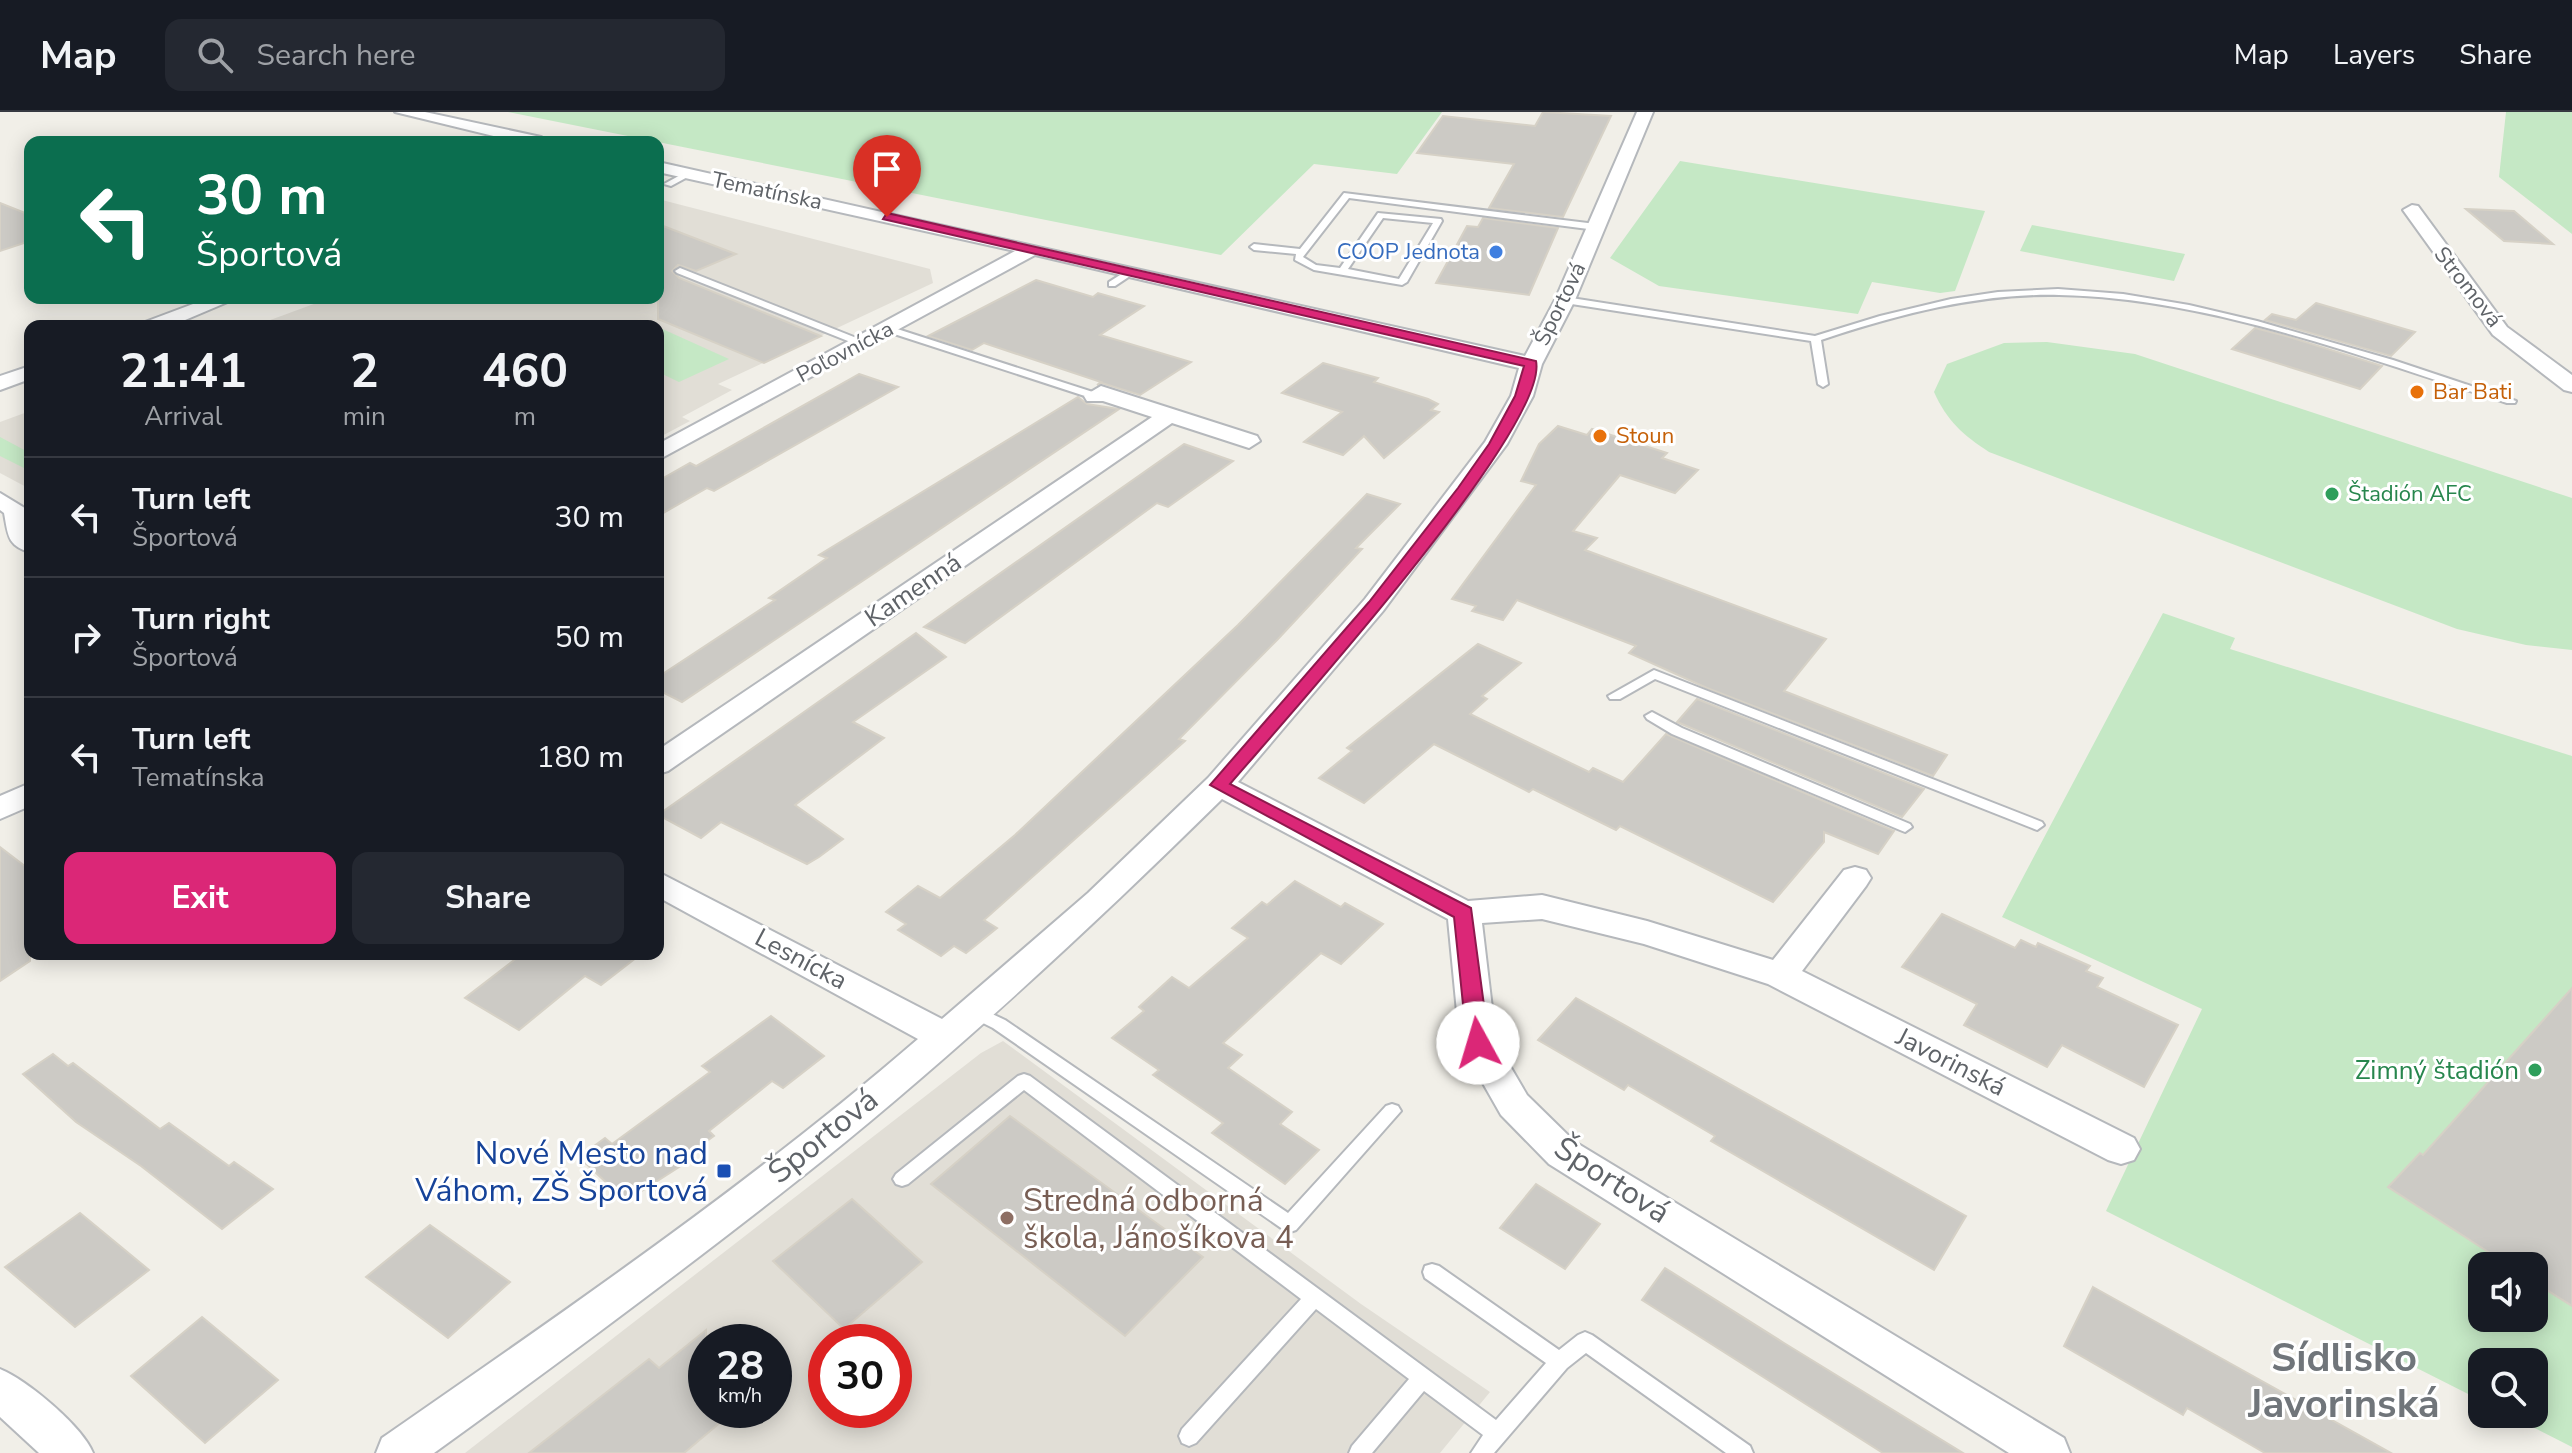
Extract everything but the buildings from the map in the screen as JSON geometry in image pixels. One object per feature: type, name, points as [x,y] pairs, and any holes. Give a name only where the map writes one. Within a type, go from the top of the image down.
[{"type":"street","points":[[403,112],[513,136]]},
{"type":"street","name":"Športová","points":[[398,1453],[547,1347],[785,1168],[944,1036],[1099,901],[1219,785],[1374,605],[1496,444],[1522,396],[1531,364],[1565,300],[1645,112]]},
{"type":"street","name":"Tematínska","points":[[664,176],[689,174],[1531,364]]},
{"type":"street","name":"Stromová","points":[[2412,210],[2500,331],[2572,385]]},
{"type":"street","name":"Poľovnícka","points":[[664,450],[1032,249]]},
{"type":"street","points":[[168,320],[211,304]]},
{"type":"street","points":[[0,383],[15,363]]},
{"type":"street","points":[[1095,396],[1101,393],[1249,441]]},
{"type":"street","name":"Kamenná","points":[[664,760],[1168,416]]},
{"type":"street","points":[[0,500],[16,510],[21,540],[24,541]]},
{"type":"street","points":[[1219,785],[1464,913]]},
{"type":"street","points":[[0,809],[24,796]]},
{"type":"street","points":[[1780,975],[1855,878]]},
{"type":"street","name":"Lesnícka","points":[[664,886],[944,1036]]},
{"type":"street","name":"Javorinská","points":[[1464,913],[1542,907],[1647,933],[1780,975],[2121,1149]]},
{"type":"street","name":"Športová","points":[[1464,913],[1478,1043],[1514,1105],[1562,1153],[2048,1453]]},
{"type":"street","points":[[0,1389],[71,1453]]},
{"type":"lane","points":[[1342,271],[1381,215],[1438,221],[1402,282],[1314,267],[1298,258],[1355,184]]},
{"type":"lane","points":[[1347,195],[1596,227]]},
{"type":"lane","points":[[1254,247],[1300,252]]},
{"type":"lane","points":[[680,271],[861,343]]},
{"type":"lane","points":[[1112,284],[1131,272]]},
{"type":"lane","points":[[1565,300],[1816,339],[1892,313],[2001,294],[2069,294],[2144,300],[2297,336],[2511,401]]},
{"type":"lane","points":[[888,329],[1095,396]]},
{"type":"lane","points":[[1816,339],[1823,384]]},
{"type":"lane","points":[[1615,696],[1654,674],[2037,825]]},
{"type":"lane","points":[[1652,716],[1677,731],[1905,827]]},
{"type":"lane","points":[[973,1011],[999,1024],[1290,1224],[1392,1111]]},
{"type":"lane","points":[[902,1179],[1024,1081],[1422,1378],[1489,1447],[1560,1362],[1585,1341],[1743,1453]]},
{"type":"lane","points":[[1432,1272],[1560,1362]]},
{"type":"lane","points":[[1189,1436],[1314,1298]]},
{"type":"lane","points":[[1359,1453],[1422,1378]]},
{"type":"shaded area","points":[[664,201],[930,269],[933,283],[718,384],[732,390],[682,417],[690,421],[664,435],[664,320],[270,320],[314,304],[664,304]]},
{"type":"shaded area","points":[[24,413],[24,486],[0,473],[0,422]]},
{"type":"shaded area","name":"Stredná odborná škola, Jánošíkova 4","points":[[1003,1041],[1361,1304],[1490,1392],[1440,1453],[465,1453],[981,1053]]},
{"type":"green space","points":[[508,112],[1442,112],[1397,174],[1314,164],[1221,255],[664,143],[664,136],[628,136]]},
{"type":"green space","points":[[2506,112],[2572,112],[2572,234],[2499,177]]},
{"type":"green space","points":[[1680,161],[1985,211],[1955,291],[1940,293],[1872,282],[1858,314],[1659,286],[1610,258]]},
{"type":"green space","points":[[2032,225],[2185,254],[2174,281],[2020,251]]},
{"type":"green space","points":[[664,330],[729,359],[679,382],[664,375]]},
{"type":"green space","name":"Štadión AFC","points":[[2047,342],[2135,354],[2572,498],[2572,650],[2526,645],[2457,629],[1989,452],[1957,426],[1934,392],[1947,364],[2004,343]]},
{"type":"green space","points":[[0,437],[24,450],[24,468],[0,456]]},
{"type":"green space","points":[[2163,613],[2235,638],[2230,649],[2572,756],[2572,988],[2423,1155],[2389,1187],[2489,1252],[2468,1252],[2468,1332],[2548,1332],[2548,1291],[2572,1306],[2572,1447],[2535,1428],[2548,1428],[2548,1348],[2468,1348],[2468,1394],[2106,1211],[2202,1009],[2002,917]]},
{"type":"place","name":"COOP Jednota","points":[[1496,252]]},
{"type":"place","name":"Bar Bati","points":[[2417,392]]},
{"type":"place","name":"Stoun","points":[[1600,436]]},
{"type":"place","name":"Štadión AFC","points":[[2332,494]]},
{"type":"place","name":"Zimný štadión","points":[[2535,1070]]},
{"type":"place","name":"Nové Mesto nad Váhom, ZŠ Športová","points":[[724,1171]]},
{"type":"place","name":"Stredná odborná škola, Jánošíkova 4","points":[[1007,1218]]},
{"type":"district","name":"Sídlisko Javorinská","points":[[2344,1381]]},
{"type":"route","points":[[887,217],[1531,364],[1522,396],[1496,444],[1463,491],[1374,605],[1219,785],[1464,913],[1478,1043]]}]
